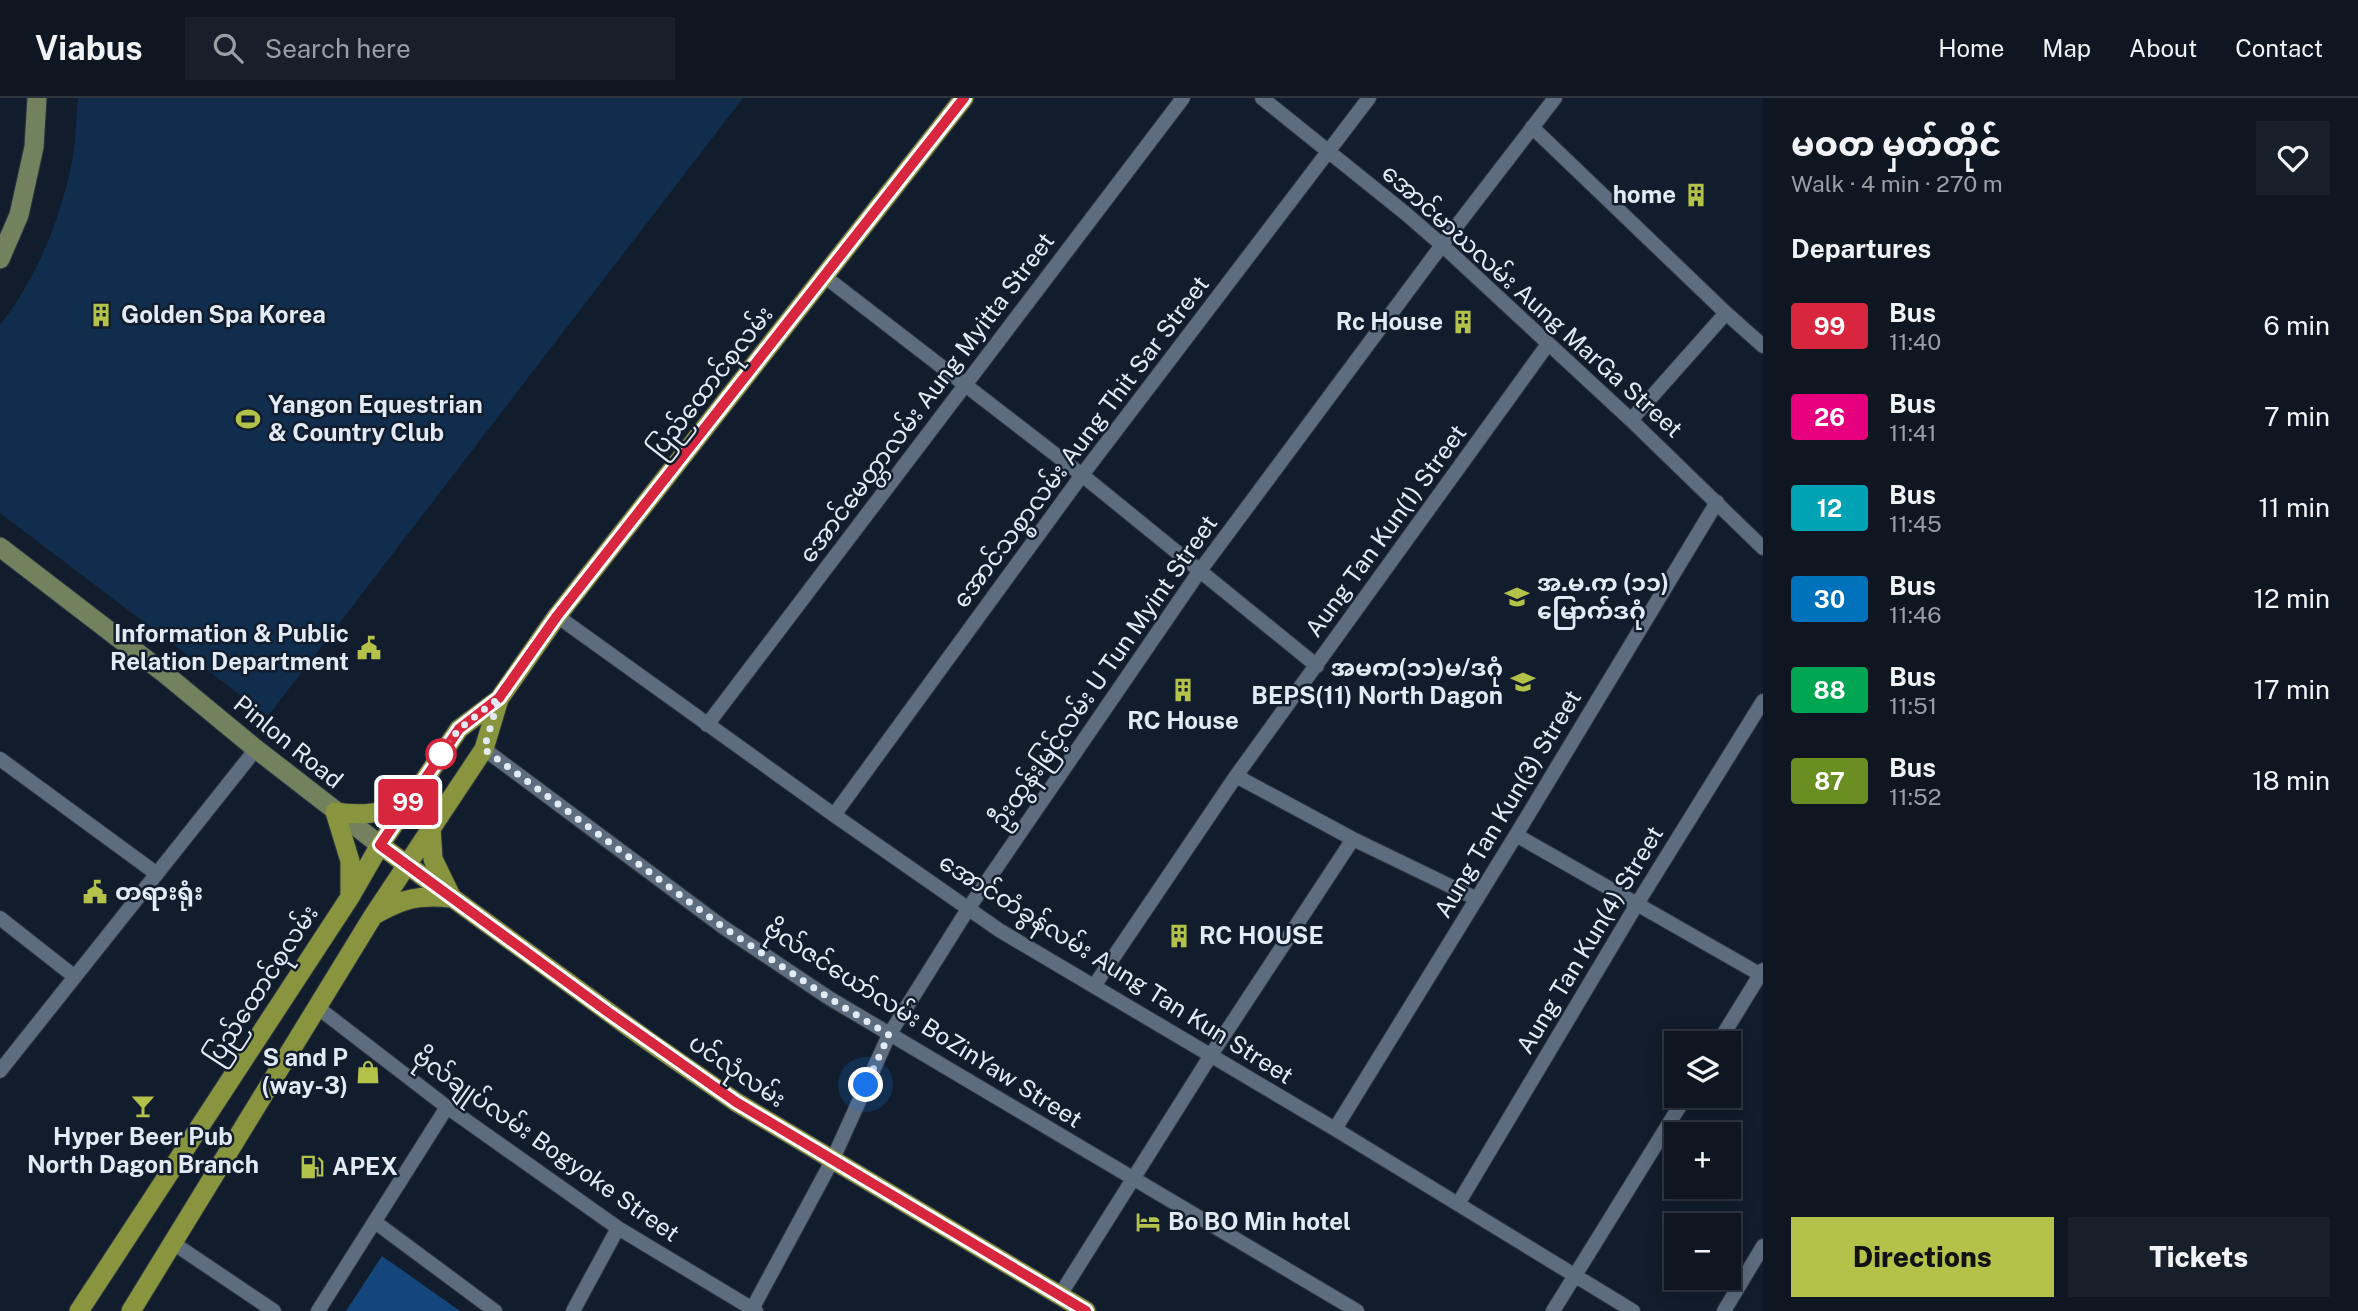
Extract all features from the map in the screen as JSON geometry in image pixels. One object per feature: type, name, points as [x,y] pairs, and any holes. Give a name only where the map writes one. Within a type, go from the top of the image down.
[{"type":"main road","points":[[0,259],[19,215],[34,147],[37,98]]},
{"type":"main road","name":"ပြည်ထောင်စုလမ်း","points":[[79,1311],[350,897],[404,807],[459,729],[499,698],[557,616],[964,98]]},
{"type":"main road","name":"Pinlon Road","points":[[0,547],[380,845]]},
{"type":"main road","name":"ပြည်ထောင်စုလမ်း","points":[[131,1311],[373,916],[484,749],[499,698]]},
{"type":"main road","points":[[350,897],[350,861],[335,811],[356,815],[404,807]]},
{"type":"main road","points":[[373,916],[412,897],[452,898],[433,859],[430,827]]},
{"type":"main road","name":"ပင်လုံလမ်း","points":[[380,845],[736,1102],[1086,1311]]},
{"type":"street","name":"အောင်မေတ္တာလမ်း Aung Myitta Street","points":[[707,725],[1183,98]]},
{"type":"street","name":"အောင်မာဃလမ်း Aung MarGa Street","points":[[1262,98],[1442,245],[1631,420],[1763,548]]},
{"type":"street","name":"အောင်သစ္စာလမ်း Aung Thit Sar Street","points":[[834,816],[1082,475],[1369,98]]},
{"type":"street","name":"ဦးထွန်းမြင့်လမ်း U Tun Myint Street","points":[[753,1310],[832,1161],[889,1035],[968,909],[1199,572],[1555,98]]},
{"type":"street","points":[[1532,127],[1763,346]]},
{"type":"street","points":[[824,276],[1082,475],[1317,666]]},
{"type":"street","points":[[1631,420],[1726,313]]},
{"type":"street","name":"Aung Tan Kun(1) Street","points":[[1094,986],[1236,776],[1548,344]]},
{"type":"street","name":"Aung Tan Kun(3) Street","points":[[1335,1129],[1517,835],[1717,502]]},
{"type":"street","name":"အောင်တံခွန်လမ်း Aung Tan Kun Street","points":[[557,616],[968,909],[1633,1311]]},
{"type":"street","name":"Aung Tan Kun(4) Street","points":[[1458,1204],[1637,904],[1763,701]]},
{"type":"street","points":[[0,1071],[257,749]]},
{"type":"street","name":"ဗိုလ်ဇင်ယော်လမ်း BoZinYaw Street","points":[[484,749],[723,927],[829,998],[1357,1311]]},
{"type":"street","points":[[0,759],[158,874]]},
{"type":"street","points":[[1236,776],[1353,839],[1477,899]]},
{"type":"street","points":[[1517,835],[1762,973],[1726,1031]]},
{"type":"street","points":[[1060,1295],[1210,1055],[1353,839]]},
{"type":"street","points":[[0,918],[75,977]]},
{"type":"street","name":"ဗိုလ်ချုပ်လမ်း Bogyoke Street","points":[[317,1007],[447,1107],[618,1228],[753,1310]]},
{"type":"street","points":[[318,1311],[447,1107]]},
{"type":"street","points":[[1553,1311],[1679,1108]]},
{"type":"street","points":[[375,1222],[495,1311]]},
{"type":"street","points":[[573,1311],[618,1228]]},
{"type":"street","points":[[173,1243],[274,1311]]},
{"type":"street","points":[[1724,1311],[1763,1246]]},
{"type":"shaded area","name":"Yangon Equestrian & Country Club","points":[[78,98],[743,98],[268,716],[0,513],[0,325],[26,287],[55,224],[73,157]]},
{"type":"shaded area","points":[[382,1256],[460,1311],[346,1311]]},
{"type":"bus line","name":"99","points":[[964,98],[557,616],[499,698],[459,729],[380,845],[736,1102],[1086,1311]]},
{"type":"place","name":"home","points":[[1696,195]]},
{"type":"place","name":"Golden Spa Korea","points":[[101,315]]},
{"type":"place","name":"Rc House","points":[[1463,322]]},
{"type":"place","name":"Yangon Equestrian & Country Club","points":[[248,419]]},
{"type":"place","name":"အ.မ.က (၁၁) မြောက်ဒဂုံ","points":[[1517,597]]},
{"type":"place","name":"Information & Public Relation Department","points":[[369,648]]},
{"type":"place","name":"အမက(၁၁)မ/ဒဂုံ BEPS(11) North Dagon","points":[[1523,682]]},
{"type":"place","name":"RC House","points":[[1183,690]]},
{"type":"place","name":"တရားရုံး","points":[[95,892]]},
{"type":"place","name":"RC HOUSE","points":[[1179,936]]},
{"type":"place","name":"S and P (way-3)","points":[[368,1072]]},
{"type":"place","name":"Hyper Beer Pub North Dagon Branch","points":[[143,1106]]},
{"type":"place","name":"APEX","points":[[312,1167]]},
{"type":"place","name":"Bo BO Min hotel","points":[[1148,1222]]},
{"type":"route","points":[[441,754],[459,729],[499,698],[484,749],[723,927],[889,1035],[866,1085]]}]
